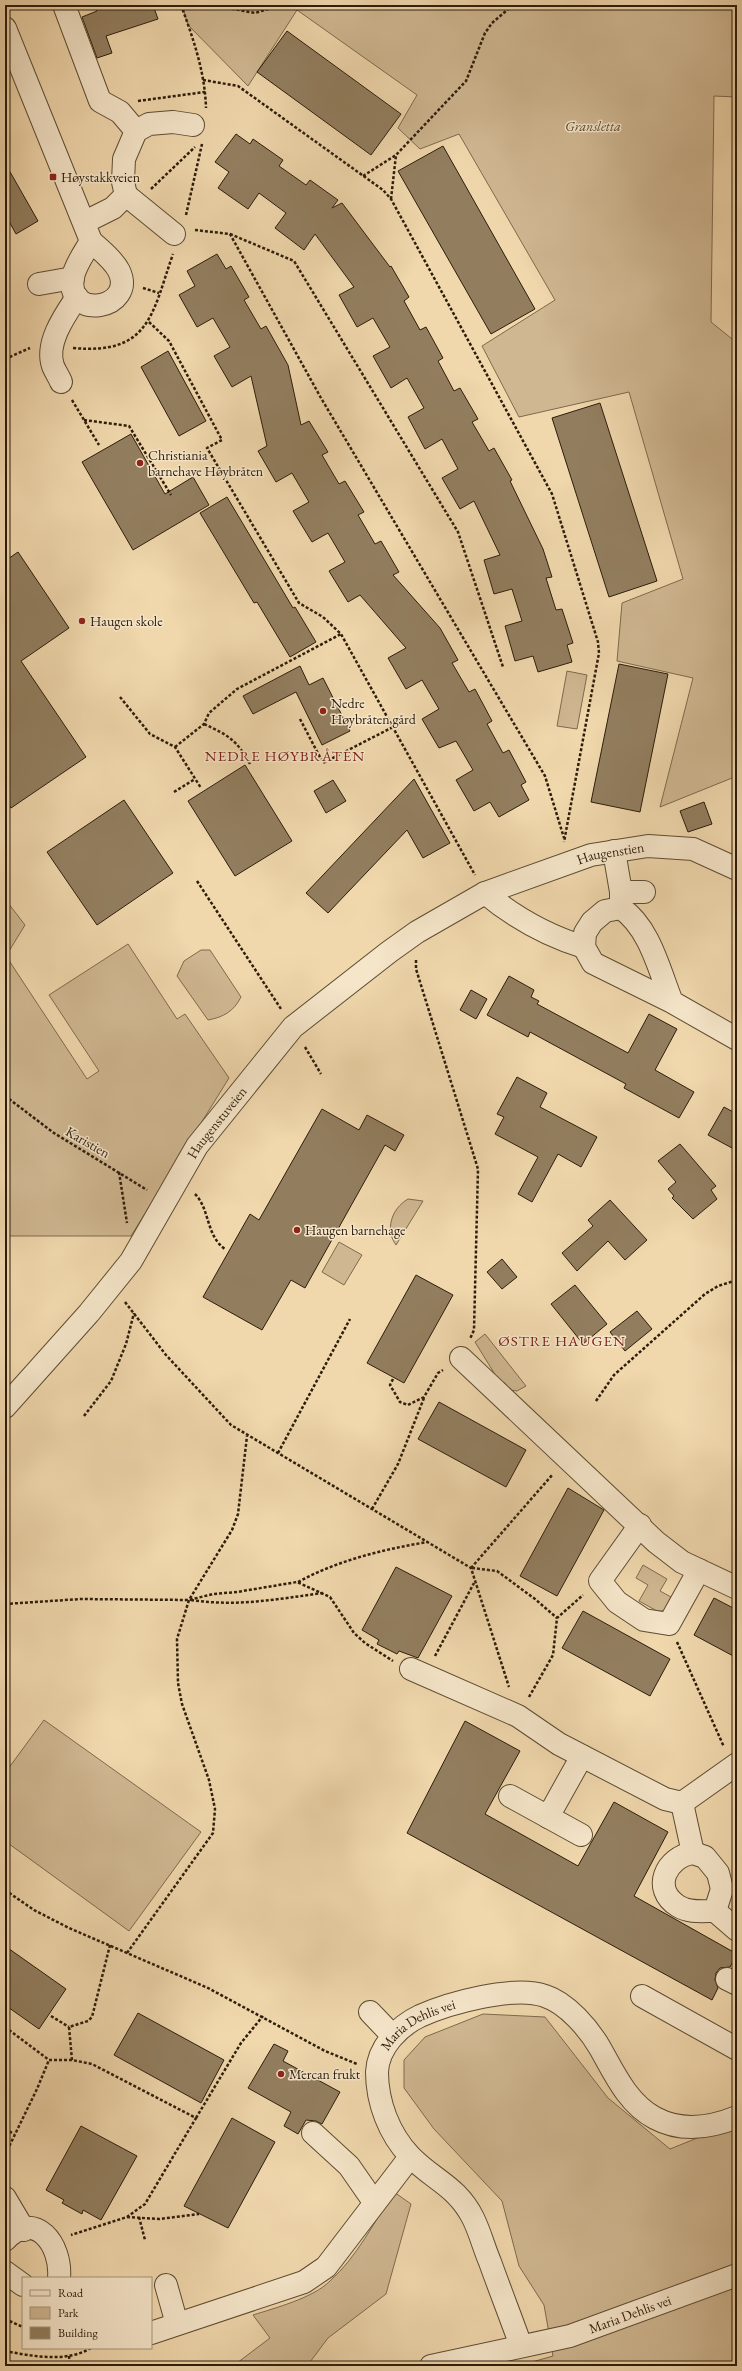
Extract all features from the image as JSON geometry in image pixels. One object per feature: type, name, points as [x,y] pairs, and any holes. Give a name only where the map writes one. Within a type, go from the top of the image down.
[{"type":"street","points":[[64,5],[100,101],[120,112],[136,131]]},
{"type":"street","points":[[5,28],[43,126],[88,232],[112,260],[119,271],[121,280],[119,290],[114,300],[104,305],[94,307],[84,304],[75,287]]},
{"type":"street","points":[[182,232],[131,200],[123,182],[124,159],[136,131],[149,124],[173,122],[198,134]]},
{"type":"street","points":[[61,382],[52,364],[52,347],[75,287],[79,262],[88,232],[113,208],[131,200]]},
{"type":"street","points":[[39,284],[75,287]]},
{"type":"street","name":"Haugenstien","points":[[485,893],[591,855],[648,846],[693,848],[737,869]]},
{"type":"street","points":[[614,851],[621,900],[644,933],[672,1002]]},
{"type":"street","points":[[644,892],[621,900],[592,922],[585,933],[584,947],[593,963],[672,1002],[737,1039]]},
{"type":"street","points":[[485,893],[512,914],[563,941],[584,947]]},
{"type":"street","name":"Haugenstuveien","points":[[5,1407],[131,1261],[197,1146],[294,1027],[417,932],[485,893]]},
{"type":"street","points":[[461,1358],[640,1525],[656,1542],[682,1562],[737,1588]]},
{"type":"street","points":[[640,1525],[600,1581],[617,1602],[644,1620],[669,1624],[699,1570]]},
{"type":"street","points":[[418,1671],[522,1708],[560,1744],[665,1799],[682,1803],[735,1765]]},
{"type":"street","points":[[548,1817],[582,1756]]},
{"type":"street","points":[[510,1796],[581,1835]]},
{"type":"street","points":[[682,1803],[693,1853]]},
{"type":"street","points":[[715,1911],[722,1890],[718,1873],[705,1857],[693,1853],[684,1854],[667,1868],[663,1880],[667,1896],[678,1906],[694,1912],[715,1911],[737,1930]]},
{"type":"street","name":"Maria Dehlis vei","points":[[521,2346],[474,2219],[461,2198],[410,2157],[394,2133],[384,2114],[377,2091],[378,2067],[379,2060],[392,2035],[419,2016],[492,1994],[518,1993],[545,1996],[577,2016],[599,2047],[622,2087],[654,2118],[670,2124],[689,2128],[710,2125],[737,2117]]},
{"type":"street","points":[[642,1996],[737,2049]]},
{"type":"street","points":[[370,2012],[392,2035]]},
{"type":"street","points":[[313,2133],[349,2166],[374,2202]]},
{"type":"street","points":[[152,2333],[304,2282],[326,2267],[374,2202],[410,2157]]},
{"type":"street","points":[[5,2198],[24,2230]]},
{"type":"street","points":[[5,2240],[11,2234],[34,2228],[44,2233],[52,2240],[57,2253],[59,2277]]},
{"type":"street","points":[[5,2272],[22,2284]]},
{"type":"street","name":"Maria Dehlis vei","points":[[431,2366],[570,2336],[737,2275]]},
{"type":"street","points":[[166,2286],[178,2324]]},
{"type":"path","points":[[182,6],[188,5]]},
{"type":"path","points":[[212,5],[255,13],[280,5]]},
{"type":"path","points":[[363,176],[396,155],[466,81],[485,33],[492,23],[513,5]]},
{"type":"path","points":[[204,80],[238,86],[383,190],[391,199],[552,494],[598,642],[598,663],[564,839]]},
{"type":"path","points":[[112,108],[144,99],[205,92]]},
{"type":"path","points":[[131,200],[189,151],[198,134]]},
{"type":"path","points":[[391,199],[396,155]]},
{"type":"path","points":[[182,232],[230,234],[294,261],[458,532],[503,667]]},
{"type":"path","points":[[230,234],[321,398],[545,776],[564,839],[566,863]]},
{"type":"path","points":[[140,287],[159,293]]},
{"type":"path","points":[[149,322],[170,342],[222,440],[207,448],[299,603],[323,617],[341,634],[485,893]]},
{"type":"path","points":[[61,382],[99,445]]},
{"type":"path","points":[[84,420],[129,426],[171,494]]},
{"type":"path","points":[[175,747],[204,724],[209,713],[237,689],[341,634]]},
{"type":"path","points":[[120,697],[150,734],[175,747],[200,788]]},
{"type":"path","points":[[300,719],[323,763],[393,727]]},
{"type":"path","points":[[204,724],[231,737],[240,746],[250,764]]},
{"type":"path","points":[[174,792],[195,779]]},
{"type":"path","points":[[197,881],[294,1027],[321,1074]]},
{"type":"path","points":[[372,1509],[398,1464],[424,1397],[438,1373],[461,1358],[474,1330],[478,1170],[416,969],[417,932]]},
{"type":"path","name":"Karistien","points":[[5,1096],[54,1133],[165,1200]]},
{"type":"path","points":[[119,1172],[127,1228]]},
{"type":"path","points":[[178,1178],[202,1201],[212,1232],[218,1244],[225,1249]]},
{"type":"path","points":[[596,1400],[614,1375],[705,1294],[718,1286],[737,1280]]},
{"type":"path","points":[[110,1286],[134,1312],[166,1355],[231,1425],[247,1436],[471,1568],[497,1571],[535,1599],[557,1618]]},
{"type":"path","points":[[84,1416],[111,1381],[126,1344],[134,1312]]},
{"type":"path","points":[[278,1453],[350,1319]]},
{"type":"path","points":[[393,1379],[390,1385],[400,1402],[408,1405],[424,1397]]},
{"type":"path","points":[[127,1953],[208,1842],[215,1822],[215,1809],[209,1780],[182,1704],[178,1683],[177,1640],[189,1600],[232,1530],[238,1514],[247,1436]]},
{"type":"path","points":[[471,1568],[567,1457]]},
{"type":"path","points":[[189,1600],[213,1594],[237,1592],[297,1582],[314,1572],[370,1553],[427,1542]]},
{"type":"path","points":[[471,1568],[474,1582],[522,1708]]},
{"type":"path","points":[[522,1708],[553,1655],[557,1618],[600,1581]]},
{"type":"path","points":[[297,1582],[323,1593],[338,1607],[354,1633],[364,1644],[390,1660],[418,1671],[474,1582]]},
{"type":"path","points":[[5,1604],[81,1598],[189,1600],[206,1602],[266,1602],[323,1593]]},
{"type":"path","points":[[669,1624],[735,1765]]},
{"type":"path","points":[[5,1890],[34,1910],[208,1988],[345,2061],[378,2067]]},
{"type":"path","points":[[51,2016],[68,2027],[88,2021],[92,2017],[110,1945]]},
{"type":"path","points":[[127,2217],[145,2204],[241,2043],[263,2016]]},
{"type":"path","points":[[5,2027],[49,2060],[72,2060],[92,2064],[196,2118]]},
{"type":"path","points":[[68,2027],[72,2060]]},
{"type":"path","points":[[5,2155],[37,2089],[49,2060]]},
{"type":"path","points":[[5,2129],[14,2134]]},
{"type":"path","points":[[52,2240],[127,2217],[159,2219],[199,2214]]},
{"type":"path","points":[[139,2217],[145,2240]]},
{"type":"path","points":[[5,2319],[22,2327]]},
{"type":"path","points":[[5,2351],[35,2356],[70,2356],[88,2349]]},
{"type":"path","points":[[70,2356],[70,2366]]},
{"type":"green space","name":"Gransletta","points":[[182,5],[737,5],[737,97],[714,96],[711,322],[737,343],[737,776],[660,807],[693,678],[617,661],[622,603],[683,579],[629,392],[519,417],[482,346],[555,300],[459,134],[420,149],[398,128],[417,95],[297,10],[248,86],[188,25]]},
{"type":"green space","points":[[567,671],[587,675],[577,729],[557,726]]},
{"type":"green space","points":[[5,899],[25,925],[6,956],[87,1079],[99,1071],[49,995],[128,944],[177,1019],[185,1014],[229,1078],[131,1236],[5,1236]]},
{"type":"green space","points":[[201,950],[210,950],[241,997],[232,1010],[228,1013],[208,1020],[177,976],[184,961]]},
{"type":"green space","points":[[408,1199],[423,1201],[396,1245],[390,1226],[397,1208]]},
{"type":"green space","points":[[339,1242],[362,1255],[344,1285],[322,1272]]},
{"type":"green space","points":[[485,1334],[526,1386],[517,1391],[510,1390],[505,1383],[499,1381],[475,1342]]},
{"type":"green space","points":[[643,1565],[667,1579],[660,1591],[671,1597],[664,1611],[657,1611],[639,1601],[648,1585],[636,1578]]},
{"type":"green space","points":[[44,1720],[201,1832],[129,1931],[5,1841],[5,1773]]},
{"type":"green space","points":[[483,2014],[545,2017],[608,2098],[670,2149],[737,2122],[737,2366],[518,2366],[553,2356],[544,2305],[519,2266],[502,2201],[434,2129],[404,2088],[404,2060],[425,2037]]},
{"type":"green space","points":[[394,2192],[411,2204],[386,2294],[328,2338],[307,2366],[233,2366],[270,2338],[253,2315],[283,2306],[304,2297],[323,2287],[330,2281],[340,2272],[365,2239]]},
{"type":"building","points":[[95,5],[153,5],[158,19],[106,36],[112,53],[97,58],[82,17],[97,11]]},
{"type":"building","points":[[287,31],[401,114],[371,155],[257,72]]},
{"type":"building","points":[[236,134],[250,144],[253,139],[283,160],[279,166],[306,185],[310,180],[338,200],[332,208],[342,203],[390,267],[391,266],[409,297],[404,301],[420,330],[426,327],[443,358],[438,361],[454,391],[460,388],[478,419],[472,422],[489,451],[494,448],[512,480],[510,481],[543,549],[552,577],[546,578],[556,610],[562,609],[573,643],[567,645],[572,662],[538,672],[533,656],[515,661],[505,626],[522,621],[512,589],[494,594],[484,560],[500,555],[474,501],[460,509],[442,478],[458,469],[442,439],[425,449],[408,417],[424,408],[407,378],[391,388],[373,356],[390,347],[373,318],[357,327],[339,295],[354,287],[315,234],[304,250],[275,228],[286,213],[259,193],[248,209],[218,188],[229,172],[215,162]]},
{"type":"building","points":[[443,146],[535,309],[491,334],[398,171]]},
{"type":"building","points":[[5,163],[38,221],[16,234],[5,214]]},
{"type":"building","points":[[217,254],[226,269],[231,266],[249,297],[244,300],[261,329],[266,326],[288,365],[301,425],[309,421],[328,452],[322,455],[339,484],[345,481],[364,512],[358,515],[375,544],[381,541],[399,572],[393,575],[440,628],[458,660],[452,663],[469,692],[475,689],[492,721],[487,724],[503,753],[509,750],[526,782],[521,785],[529,800],[499,817],[490,802],[474,811],[456,780],[473,770],[456,741],[439,748],[422,719],[439,709],[422,680],[406,689],[388,658],[406,648],[360,595],[348,602],[329,571],[345,562],[328,533],[312,542],[293,511],[309,502],[292,473],[276,482],[258,451],[267,446],[251,376],[232,387],[214,356],[230,347],[213,318],[197,327],[179,295],[195,286],[187,271]]},
{"type":"building","points":[[168,351],[206,421],[179,436],[141,367]]},
{"type":"building","points":[[600,403],[657,581],[609,597],[552,418]]},
{"type":"building","points":[[131,434],[165,494],[193,477],[209,505],[133,550],[82,462]]},
{"type":"building","points":[[227,497],[293,608],[295,607],[316,642],[290,657],[257,602],[254,603],[200,513]]},
{"type":"building","points":[[18,552],[69,628],[21,661],[86,757],[11,808],[5,798],[5,561]]},
{"type":"building","points":[[619,664],[668,674],[640,812],[591,802]]},
{"type":"building","points":[[300,666],[309,685],[323,678],[350,731],[322,745],[296,692],[253,714],[243,696]]},
{"type":"building","points":[[245,765],[292,841],[235,876],[188,801]]},
{"type":"building","points":[[414,779],[450,843],[423,858],[407,830],[328,913],[306,893]]},
{"type":"building","points":[[333,780],[346,801],[326,813],[314,791]]},
{"type":"building","points":[[124,800],[173,873],[97,925],[47,852]]},
{"type":"building","points":[[704,802],[712,824],[688,832],[680,811]]},
{"type":"building","points":[[509,976],[534,990],[531,997],[539,1001],[537,1004],[628,1053],[649,1014],[677,1029],[655,1070],[694,1092],[679,1118],[624,1088],[626,1084],[530,1032],[528,1037],[487,1015]]},
{"type":"building","points":[[471,990],[487,999],[476,1019],[460,1010]]},
{"type":"building","points":[[517,1077],[547,1093],[540,1107],[597,1137],[581,1167],[558,1154],[532,1202],[518,1194],[538,1157],[495,1134],[504,1117],[497,1114]]},
{"type":"building","points":[[724,1107],[737,1114],[737,1139],[732,1148],[708,1135]]},
{"type":"building","points":[[322,1109],[359,1130],[367,1115],[404,1135],[395,1151],[385,1145],[305,1288],[291,1280],[262,1330],[203,1297],[250,1214],[259,1220]]},
{"type":"building","points":[[680,1144],[716,1186],[711,1190],[717,1199],[693,1219],[672,1198],[674,1196],[668,1189],[676,1182],[658,1161]]},
{"type":"building","points":[[610,1200],[647,1240],[625,1260],[608,1241],[577,1271],[562,1253],[593,1226],[588,1220]]},
{"type":"building","points":[[502,1259],[517,1277],[502,1289],[487,1272]]},
{"type":"building","points":[[416,1275],[453,1295],[404,1383],[367,1363]]},
{"type":"building","points":[[575,1285],[607,1324],[583,1344],[551,1304]]},
{"type":"building","points":[[637,1311],[652,1329],[625,1351],[610,1332]]},
{"type":"building","points":[[439,1402],[526,1450],[506,1487],[418,1439]]},
{"type":"building","points":[[568,1488],[604,1510],[557,1596],[520,1576]]},
{"type":"building","points":[[396,1567],[452,1596],[418,1658],[399,1651],[397,1654],[377,1644],[379,1640],[362,1630]]},
{"type":"building","points":[[714,1598],[737,1610],[737,1658],[694,1635]]},
{"type":"building","points":[[583,1611],[670,1659],[650,1696],[562,1648]]},
{"type":"building","points":[[465,1721],[520,1751],[485,1814],[578,1866],[614,1802],[668,1832],[634,1896],[737,1954],[730,1967],[720,1968],[716,1973],[715,1980],[718,1988],[712,2000],[407,1833]]},
{"type":"building","points":[[5,1946],[66,1989],[39,2029],[5,2005]]},
{"type":"building","points":[[138,2013],[224,2060],[201,2103],[114,2055]]},
{"type":"building","name":"Mercan frukt","points":[[274,2044],[288,2051],[283,2061],[340,2092],[322,2124],[316,2121],[306,2120],[298,2134],[284,2126],[291,2112],[248,2088]]},
{"type":"building","points":[[232,2118],[275,2142],[228,2228],[184,2206]]},
{"type":"building","points":[[81,2126],[137,2156],[101,2220],[83,2210],[82,2214],[62,2203],[64,2200],[46,2190]]},
{"type":"place","name":"Høystakkveien","points":[[53,177]]},
{"type":"place","name":"Christiania barnehave Høybråten","points":[[140,463]]},
{"type":"place","name":"Haugen skole","points":[[82,621]]},
{"type":"place","name":"Nedre Høybråten gård","points":[[323,711]]},
{"type":"place","name":"Haugen barnehage","points":[[297,1230]]},
{"type":"place","name":"Mercan frukt","points":[[281,2074]]},
{"type":"district","name":"NEDRE HØYBRÅTEN","points":[[285,755]]},
{"type":"district","name":"ØSTRE HAUGEN","points":[[562,1340]]}]
